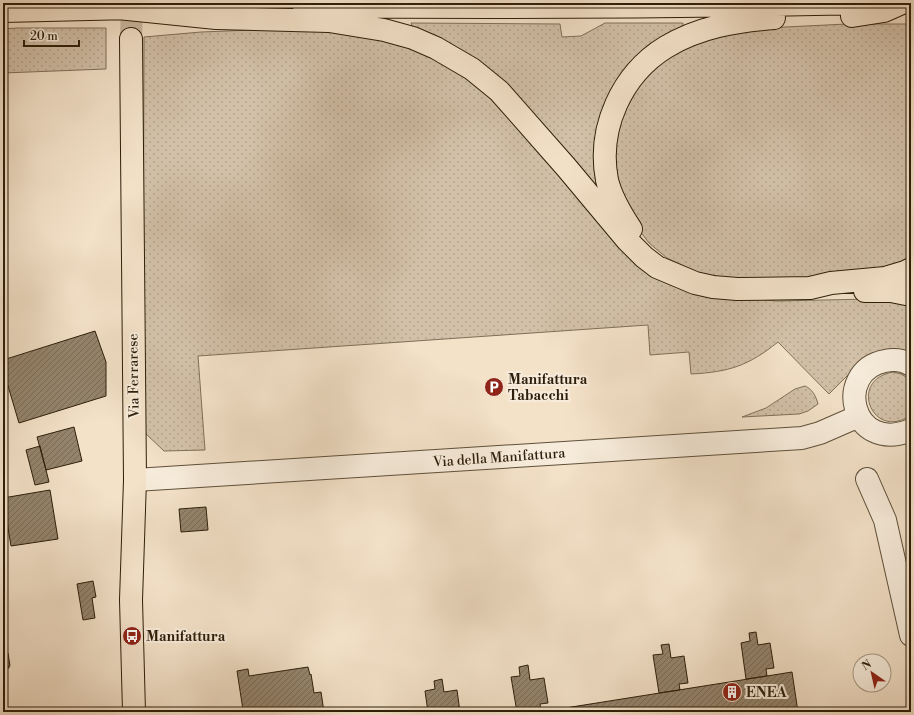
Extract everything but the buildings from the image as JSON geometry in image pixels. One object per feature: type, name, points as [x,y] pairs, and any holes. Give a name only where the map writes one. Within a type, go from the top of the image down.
[{"type":"main road","points":[[3,11],[286,6],[741,6],[868,3]]},
{"type":"main road","points":[[670,273],[640,241],[626,221],[613,196],[607,179],[606,144],[611,115],[624,88],[638,70],[657,53],[678,40],[699,31],[722,24],[776,18],[865,15],[884,11],[902,3]]},
{"type":"main road","points":[[118,8],[216,18],[335,22],[384,30],[413,38],[436,48],[472,69],[500,91],[636,250],[650,263],[695,283],[724,288],[810,288],[885,278],[905,272],[911,268]]},
{"type":"main road","name":"Via Ferrarese","points":[[131,39],[135,480],[130,600],[134,712]]},
{"type":"main road","points":[[810,288],[832,291],[891,291],[911,295]]},
{"type":"street","points":[[911,365],[900,361],[890,360],[879,362],[864,372],[858,380],[854,399],[855,408],[860,419],[868,428],[886,435],[900,435],[911,430]]},
{"type":"street","name":"Via della Manifattura","points":[[135,480],[802,438],[820,434],[859,416]]},
{"type":"street","points":[[867,479],[885,520],[911,635]]},
{"type":"shaded area","points":[[411,23],[560,24],[562,37],[581,36],[605,23],[683,23],[683,28],[649,48],[597,183],[594,185],[413,28]]},
{"type":"shaded area","points":[[847,24],[911,24],[911,258],[902,264],[838,278],[720,278],[704,275],[667,258],[649,243],[627,214],[613,161],[623,106],[654,66],[702,39],[765,28]]},
{"type":"shaded area","points":[[106,28],[106,69],[3,73],[3,29]]},
{"type":"shaded area","points":[[305,28],[365,36],[408,47],[432,56],[479,84],[618,240],[746,298],[777,301],[871,299],[911,305],[911,354],[861,362],[829,394],[778,342],[757,357],[738,366],[716,372],[691,374],[689,352],[650,355],[648,325],[198,356],[205,450],[164,451],[144,432],[143,415],[144,37],[201,32]]},
{"type":"shaded area","points":[[893,372],[901,374],[911,380],[911,415],[897,421],[886,421],[876,415],[870,407],[868,396],[871,386],[879,377]]},
{"type":"shaded area","points":[[805,386],[813,393],[818,404],[808,411],[799,414],[742,417],[766,408],[795,389]]},
{"type":"tunnel","points":[[131,39],[132,3]]},
{"type":"place","name":"Manifattura Tabacchi","points":[[494,387]]},
{"type":"place","name":"Manifattura","points":[[132,636]]},
{"type":"place","name":"ENEA","points":[[732,692]]}]
